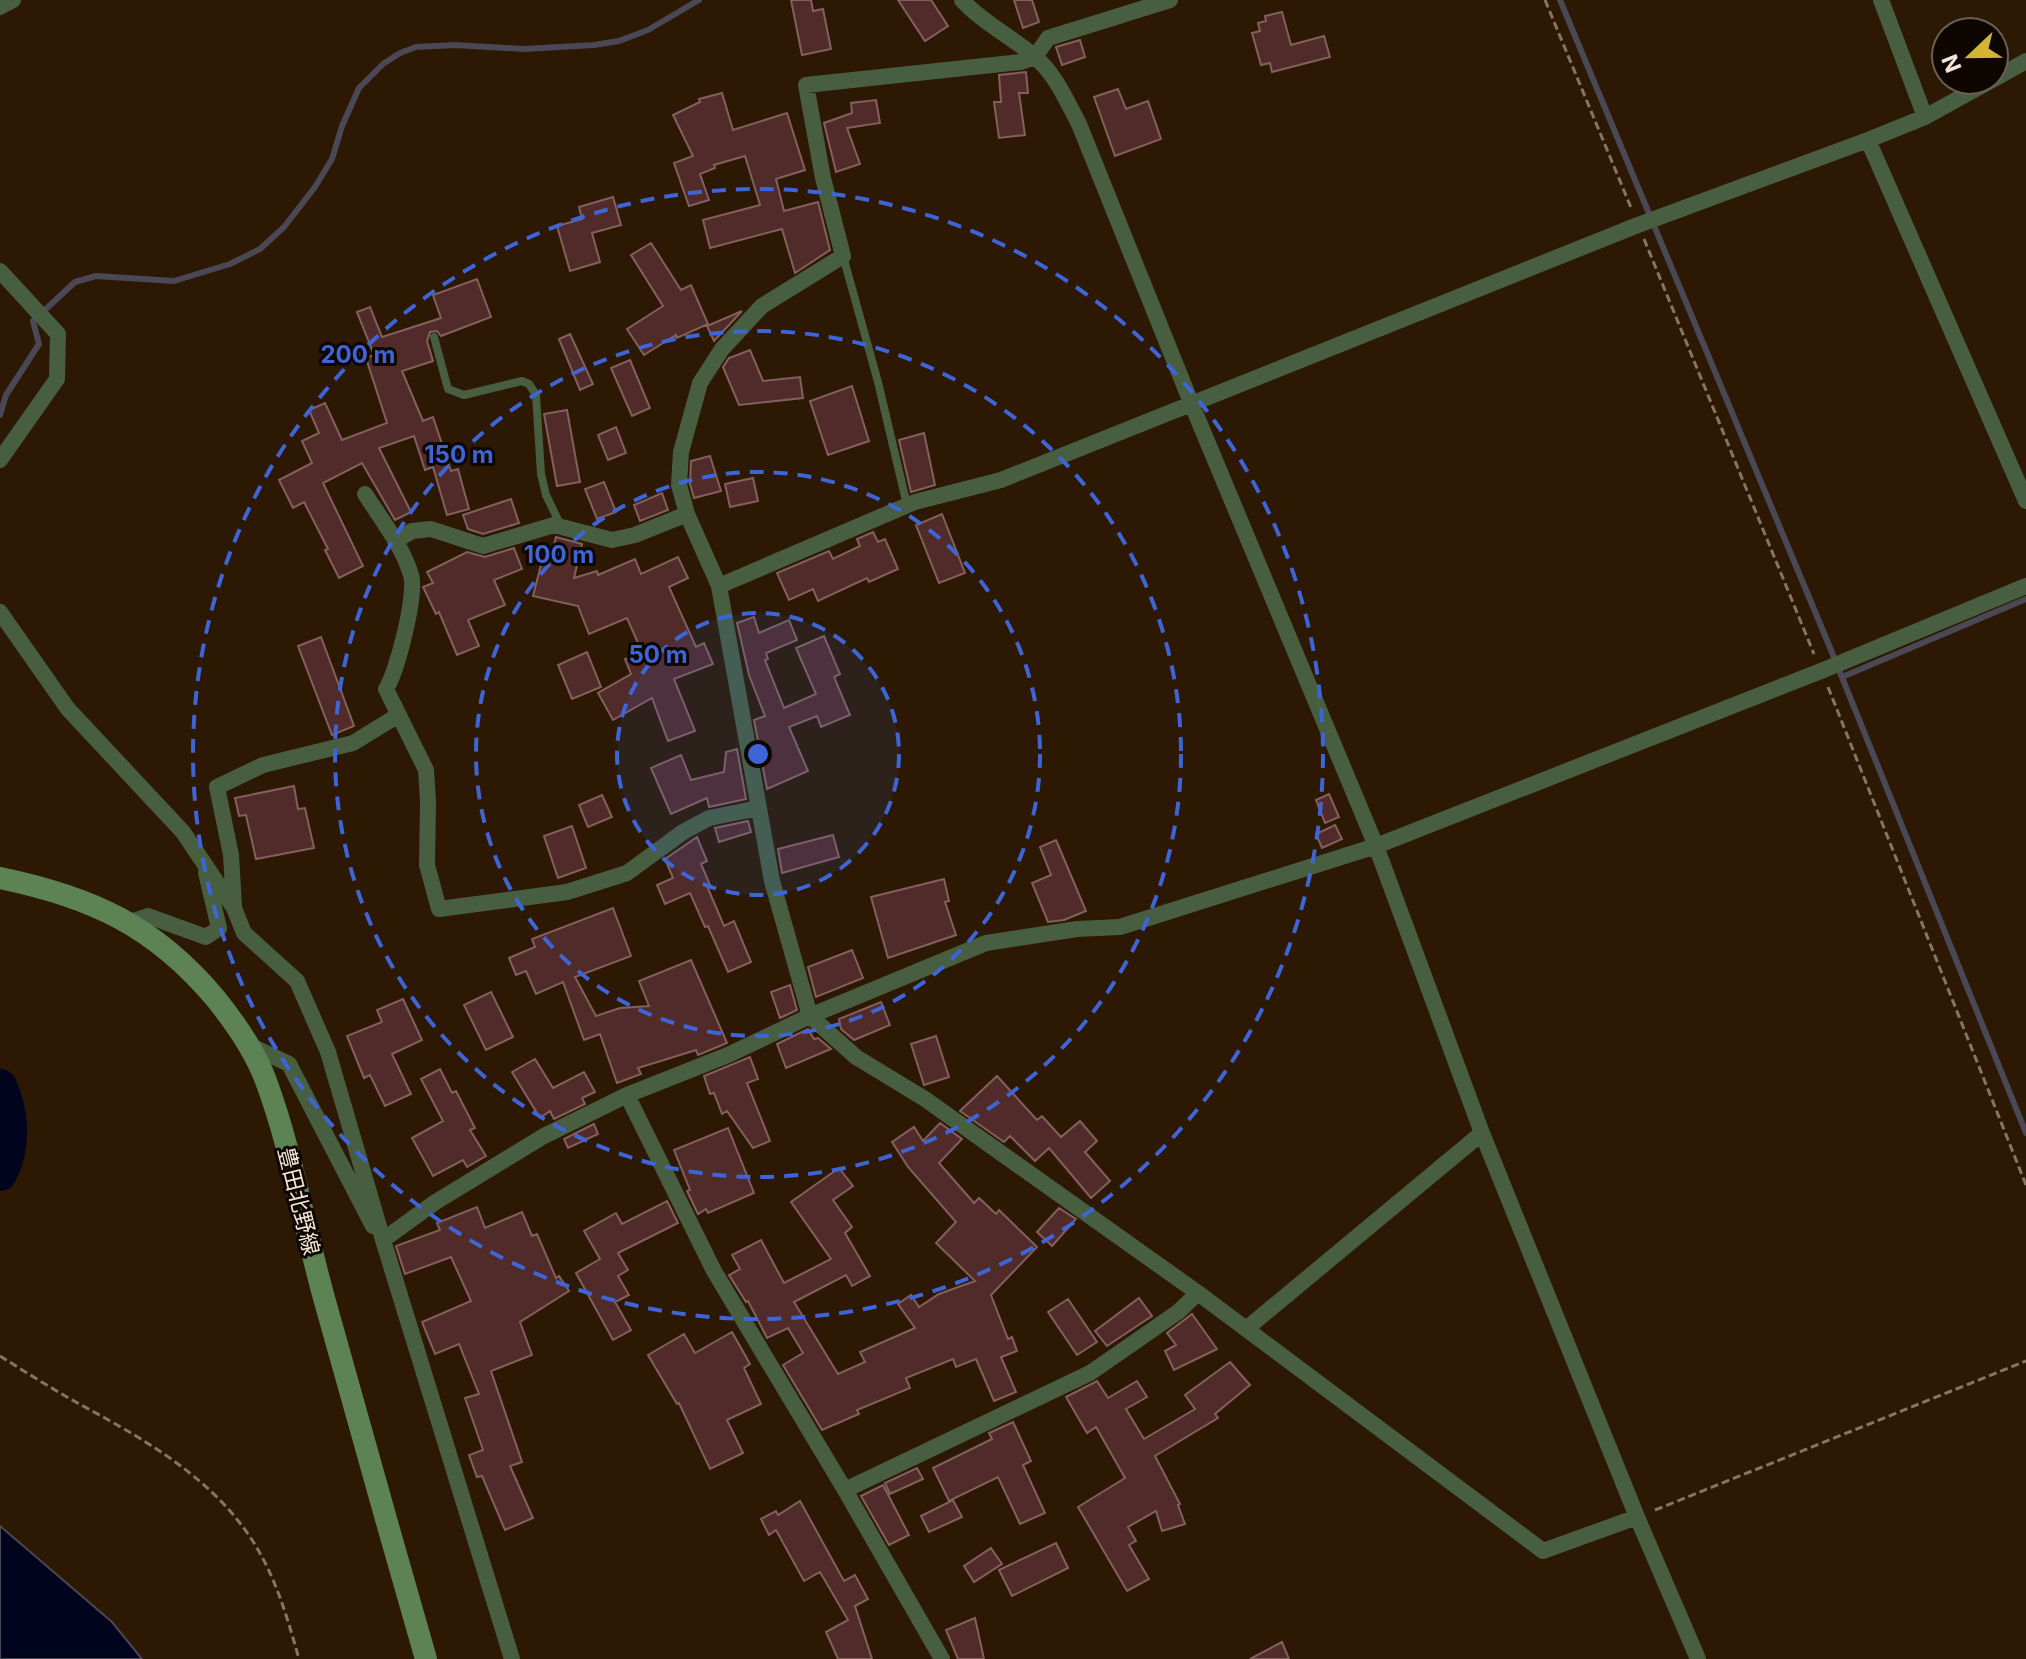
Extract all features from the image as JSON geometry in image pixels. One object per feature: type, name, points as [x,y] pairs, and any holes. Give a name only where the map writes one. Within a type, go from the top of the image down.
[{"type":"main road","name":"豊田北野線","points":[[0,878],[41,886],[130,922],[160,942],[191,969],[249,1045],[266,1079],[277,1115],[319,1280],[426,1659]]},
{"type":"street","points":[[0,7],[13,0]]},
{"type":"street","points":[[962,0],[1035,57],[1056,81],[1079,124],[1376,846],[1482,1133],[1637,1517],[1698,1659]]},
{"type":"street","points":[[1170,0],[1048,38],[1035,57],[1021,62],[806,85],[823,178],[843,256],[762,306],[736,331],[700,383],[681,452],[679,485],[687,514],[719,586],[772,881],[810,1016],[856,1057],[925,1099],[1198,1293],[1543,1551],[1637,1517]]},
{"type":"street","points":[[1881,0],[1925,117]]},
{"type":"street","points":[[719,586],[907,505],[1001,480],[1638,225],[1868,140],[1925,117],[1963,96]]},
{"type":"street","points":[[1868,140],[2026,501]]},
{"type":"street","points":[[0,271],[58,334],[57,379],[0,460]]},
{"type":"street","points":[[365,494],[395,541],[412,577],[394,677],[386,689],[426,770],[427,865],[439,909],[567,892],[627,873],[683,832],[709,818],[759,808]]},
{"type":"street","points":[[395,541],[412,531],[431,529],[483,546],[554,525],[612,540],[635,535],[687,514]]},
{"type":"street","points":[[383,1240],[434,1203],[544,1136],[627,1095],[728,1055],[810,1016],[986,943],[1077,929],[1120,927],[1376,846],[1821,671],[2026,586]]},
{"type":"street","points":[[0,612],[68,709],[183,832],[234,908],[244,933],[297,981],[328,1052],[512,1659]]},
{"type":"street","points":[[234,908],[231,855],[217,787],[263,765],[353,743],[397,716]]},
{"type":"street","points":[[130,922],[148,916],[206,937],[219,928],[203,860]]},
{"type":"street","points":[[249,1045],[289,1064],[366,1218],[383,1240]]},
{"type":"street","points":[[627,1095],[714,1271],[942,1659]]},
{"type":"street","points":[[1246,1329],[1482,1133]]},
{"type":"street","points":[[845,1490],[1090,1373],[1166,1321],[1198,1293]]},
{"type":"lane","points":[[843,256],[878,382],[907,505]]},
{"type":"lane","points":[[434,337],[448,389],[464,395],[522,381],[529,384],[536,395],[541,474],[546,495],[562,527]]},
{"type":"path","points":[[1545,0],[1821,671],[2026,1185]]},
{"type":"path","points":[[0,1356],[135,1434],[189,1472],[221,1501],[249,1535],[271,1576],[299,1659]]},
{"type":"path","points":[[1637,1517],[2026,1361]]},
{"type":"water","points":[[0,1526],[112,1622],[142,1659],[0,1659]]},
{"type":"building","points":[[791,0],[811,0],[813,11],[823,9],[831,49],[802,55]]},
{"type":"building","points":[[898,0],[931,0],[948,26],[925,41]]},
{"type":"building","points":[[1014,0],[1032,0],[1039,22],[1023,28]]},
{"type":"building","points":[[1282,12],[1291,45],[1324,36],[1330,57],[1272,72],[1270,63],[1261,65],[1252,33],[1260,31],[1258,23],[1266,21],[1265,16]]},
{"type":"building","points":[[1080,40],[1085,57],[1062,65],[1056,47]]},
{"type":"building","points":[[1026,72],[1028,93],[1019,93],[1025,135],[999,138],[994,102],[1001,102],[999,75]]},
{"type":"building","points":[[1118,89],[1126,109],[1148,101],[1161,139],[1115,156],[1094,97]]},
{"type":"building","points":[[722,93],[733,130],[787,113],[805,170],[776,179],[784,211],[818,202],[830,250],[795,273],[782,229],[710,248],[703,220],[760,205],[745,156],[714,165],[715,168],[700,174],[709,200],[689,206],[674,163],[693,156],[673,115],[700,102],[699,99]]},
{"type":"building","points":[[876,100],[880,123],[847,128],[860,164],[836,172],[824,123],[852,113],[851,103]]},
{"type":"building","points":[[613,197],[621,225],[592,233],[600,262],[570,271],[557,226],[582,219],[579,207]]},
{"type":"building","points":[[651,243],[681,290],[691,285],[708,324],[677,338],[676,335],[644,355],[627,329],[663,306],[631,255]]},
{"type":"building","points":[[477,279],[491,317],[441,336],[437,331],[430,332],[427,341],[433,361],[402,371],[423,421],[433,417],[451,471],[458,469],[469,509],[447,515],[433,467],[425,470],[414,436],[379,448],[411,512],[395,520],[362,463],[323,483],[363,566],[339,578],[304,502],[293,508],[279,480],[312,463],[302,441],[319,433],[309,410],[325,403],[342,440],[387,423],[366,358],[374,355],[357,312],[370,307],[382,337],[441,318],[433,295]]},
{"type":"building","points":[[742,311],[714,341],[707,326]]},
{"type":"building","points":[[570,334],[593,384],[580,390],[559,339]]},
{"type":"building","points":[[750,350],[763,381],[800,377],[803,398],[739,405],[723,367],[729,358]]},
{"type":"building","points":[[630,360],[650,408],[632,416],[611,368]]},
{"type":"building","points":[[852,386],[869,441],[828,455],[810,401]]},
{"type":"building","points":[[567,410],[580,482],[557,486],[544,414]]},
{"type":"building","points":[[616,427],[626,453],[608,460],[598,435]]},
{"type":"building","points":[[924,433],[935,485],[911,492],[899,440]]},
{"type":"building","points":[[710,456],[721,491],[694,498],[690,484],[691,461]]},
{"type":"building","points":[[753,478],[758,501],[730,507],[725,484]]},
{"type":"building","points":[[604,482],[616,512],[597,519],[585,489]]},
{"type":"building","points":[[662,493],[668,510],[640,521],[634,505]]},
{"type":"building","points":[[511,499],[519,523],[483,534],[468,529],[463,515]]},
{"type":"building","points":[[942,514],[965,573],[939,583],[916,525]]},
{"type":"building","points":[[873,532],[878,542],[885,539],[898,569],[869,582],[867,578],[818,601],[813,589],[789,600],[777,573],[829,551],[833,559],[860,546],[857,539]]},
{"type":"building","points":[[556,537],[582,544],[574,578],[597,571],[598,575],[635,559],[641,574],[678,557],[688,578],[669,587],[696,647],[704,643],[713,664],[674,679],[695,731],[668,741],[652,698],[613,720],[598,693],[631,674],[625,659],[642,652],[627,618],[589,634],[578,606],[533,596],[542,561],[549,563]]},
{"type":"building","points":[[514,548],[522,569],[494,580],[505,605],[468,620],[479,646],[457,655],[439,612],[436,614],[423,587],[433,583],[427,572],[467,552],[485,557]]},
{"type":"building","points":[[754,617],[759,633],[789,620],[797,640],[766,653],[768,659],[765,660],[784,708],[816,694],[796,648],[824,636],[840,674],[834,677],[850,715],[821,727],[817,716],[789,727],[808,771],[767,789],[754,720],[765,716],[749,675],[737,623]]},
{"type":"building","points":[[321,637],[354,726],[332,735],[298,646]]},
{"type":"building","points":[[587,652],[601,687],[572,699],[558,665]]},
{"type":"building","points":[[737,749],[746,799],[709,807],[707,798],[671,814],[651,768],[681,755],[691,780],[724,772],[726,752]]},
{"type":"building","points":[[294,786],[298,809],[305,808],[314,848],[256,859],[246,815],[239,816],[235,798]]},
{"type":"building","points":[[1329,794],[1339,817],[1325,823],[1316,800]]},
{"type":"building","points":[[602,795],[612,817],[588,827],[579,805]]},
{"type":"building","points":[[748,821],[751,832],[719,842],[715,828]]},
{"type":"building","points":[[1335,825],[1342,839],[1322,848],[1316,834]]},
{"type":"building","points":[[572,826],[586,868],[558,878],[544,836]]},
{"type":"building","points":[[833,835],[839,857],[782,873],[778,849]]},
{"type":"building","points":[[697,837],[707,861],[701,864],[710,885],[707,886],[724,926],[734,921],[751,962],[728,972],[690,893],[665,904],[657,885],[673,878],[665,859]]},
{"type":"building","points":[[1056,840],[1086,911],[1064,920],[1048,922],[1032,883],[1051,875],[1040,847]]},
{"type":"building","points":[[944,879],[949,901],[945,902],[956,935],[888,958],[871,897]]},
{"type":"building","points":[[613,908],[631,956],[575,977],[596,1016],[620,1008],[649,1006],[639,981],[691,960],[727,1043],[698,1055],[696,1050],[638,1068],[641,1074],[617,1083],[600,1034],[584,1040],[563,982],[536,994],[526,971],[516,975],[509,958],[535,947],[532,939]]},
{"type":"building","points":[[852,950],[863,978],[816,997],[808,967]]},
{"type":"building","points":[[790,985],[797,1010],[780,1018],[771,992]]},
{"type":"building","points":[[491,992],[513,1037],[486,1050],[464,1005]]},
{"type":"building","points":[[403,999],[422,1040],[392,1054],[411,1094],[385,1106],[370,1075],[364,1078],[347,1036],[382,1022],[377,1010]]},
{"type":"building","points":[[881,1002],[890,1025],[854,1040],[841,1029],[839,1019]]},
{"type":"building","points":[[808,1029],[814,1039],[818,1038],[831,1049],[786,1068],[777,1044]]},
{"type":"building","points":[[936,1036],[949,1077],[924,1085],[911,1044]]},
{"type":"building","points":[[750,1057],[758,1079],[747,1083],[770,1141],[753,1148],[727,1111],[722,1114],[704,1076]]},
{"type":"building","points":[[535,1059],[553,1088],[584,1072],[595,1092],[582,1098],[585,1104],[554,1119],[550,1111],[540,1118],[512,1072]]},
{"type":"building","points":[[440,1069],[452,1093],[456,1091],[475,1128],[470,1130],[486,1156],[467,1167],[463,1160],[433,1176],[412,1138],[443,1121],[421,1079]]},
{"type":"building","points":[[997,1076],[1037,1120],[1042,1116],[1061,1137],[1080,1121],[1097,1141],[1085,1152],[1110,1181],[1091,1198],[1049,1148],[1035,1161],[1010,1136],[1004,1142],[960,1111]]},
{"type":"building","points":[[940,1123],[962,1139],[939,1163],[974,1203],[979,1198],[996,1214],[999,1210],[1037,1247],[991,1295],[1008,1339],[1012,1337],[1017,1351],[1001,1357],[1016,1392],[994,1401],[976,1359],[956,1367],[953,1359],[906,1378],[910,1388],[857,1410],[859,1414],[822,1430],[783,1365],[803,1353],[788,1328],[767,1338],[748,1301],[729,1275],[740,1269],[732,1255],[761,1240],[784,1283],[831,1259],[791,1202],[839,1168],[853,1186],[833,1200],[852,1227],[845,1233],[870,1276],[852,1286],[846,1275],[794,1302],[838,1374],[865,1362],[860,1352],[915,1328],[898,1304],[911,1295],[919,1307],[939,1294],[975,1281],[936,1243],[956,1222],[908,1167],[892,1142],[914,1127],[923,1141]]},
{"type":"building","points":[[594,1124],[598,1134],[568,1148],[564,1139]]},
{"type":"building","points":[[728,1128],[754,1193],[708,1213],[706,1209],[698,1214],[674,1150]]},
{"type":"building","points":[[667,1201],[678,1223],[618,1253],[628,1270],[618,1276],[629,1295],[615,1302],[631,1330],[613,1340],[576,1273],[600,1259],[584,1231],[616,1213],[622,1224]]},
{"type":"building","points":[[477,1207],[485,1228],[522,1212],[532,1236],[537,1234],[556,1278],[559,1276],[569,1291],[520,1322],[532,1355],[491,1371],[522,1462],[510,1466],[533,1518],[505,1530],[482,1476],[477,1477],[469,1455],[483,1450],[465,1398],[479,1394],[459,1344],[435,1354],[422,1322],[471,1301],[451,1257],[405,1274],[396,1246],[440,1230],[437,1223]]},
{"type":"building","points":[[1059,1208],[1076,1219],[1052,1246],[1037,1232]]},
{"type":"building","points":[[1139,1298],[1152,1316],[1107,1346],[1095,1331]]},
{"type":"building","points":[[1068,1299],[1097,1342],[1077,1355],[1048,1312]]},
{"type":"building","points":[[1192,1314],[1217,1349],[1174,1370],[1165,1351],[1176,1345],[1167,1333]]},
{"type":"building","points":[[732,1332],[750,1364],[744,1368],[761,1404],[727,1420],[743,1453],[710,1469],[679,1403],[648,1355],[684,1334],[695,1353]]},
{"type":"building","points":[[1230,1362],[1250,1385],[1215,1414],[1218,1418],[1155,1456],[1180,1504],[1185,1524],[1162,1531],[1156,1511],[1128,1527],[1136,1541],[1129,1545],[1149,1579],[1127,1591],[1078,1507],[1125,1478],[1096,1427],[1087,1433],[1066,1397],[1097,1381],[1108,1398],[1137,1381],[1147,1397],[1126,1409],[1144,1439],[1195,1409],[1185,1395]]},
{"type":"building","points":[[1013,1422],[1031,1461],[1023,1465],[1045,1513],[1020,1524],[998,1477],[949,1501],[933,1468],[992,1439],[989,1433]]},
{"type":"building","points":[[917,1468],[923,1479],[890,1494],[885,1483]]},
{"type":"building","points":[[883,1485],[909,1535],[889,1545],[861,1496]]},
{"type":"building","points":[[953,1500],[962,1517],[929,1532],[921,1516]]},
{"type":"building","points":[[800,1501],[844,1581],[855,1575],[868,1599],[855,1606],[872,1659],[838,1659],[826,1632],[848,1620],[820,1572],[804,1581],[776,1530],[769,1535],[761,1519],[776,1511],[778,1515]]},
{"type":"building","points":[[1056,1543],[1068,1568],[1012,1596],[999,1570]]},
{"type":"building","points":[[991,1548],[1002,1564],[974,1582],[964,1566]]},
{"type":"building","points":[[975,1618],[984,1659],[958,1659],[946,1630]]},
{"type":"building","points":[[1282,1642],[1289,1659],[1250,1659]]},
{"type":"waterway","points":[[0,415],[6,395],[39,344],[33,321],[75,282],[96,276],[174,281],[230,264],[260,249],[284,227],[315,187],[332,159],[359,88],[383,64],[400,53],[416,47],[455,45],[524,49],[619,41],[648,30],[699,0]]},
{"type":"waterway","points":[[1560,0],[1831,650],[2026,1133]]},
{"type":"waterway","points":[[1842,677],[2026,599]]},
{"type":"waterway","points":[[0,1086],[10,1131],[8,1153],[0,1174]]}]
